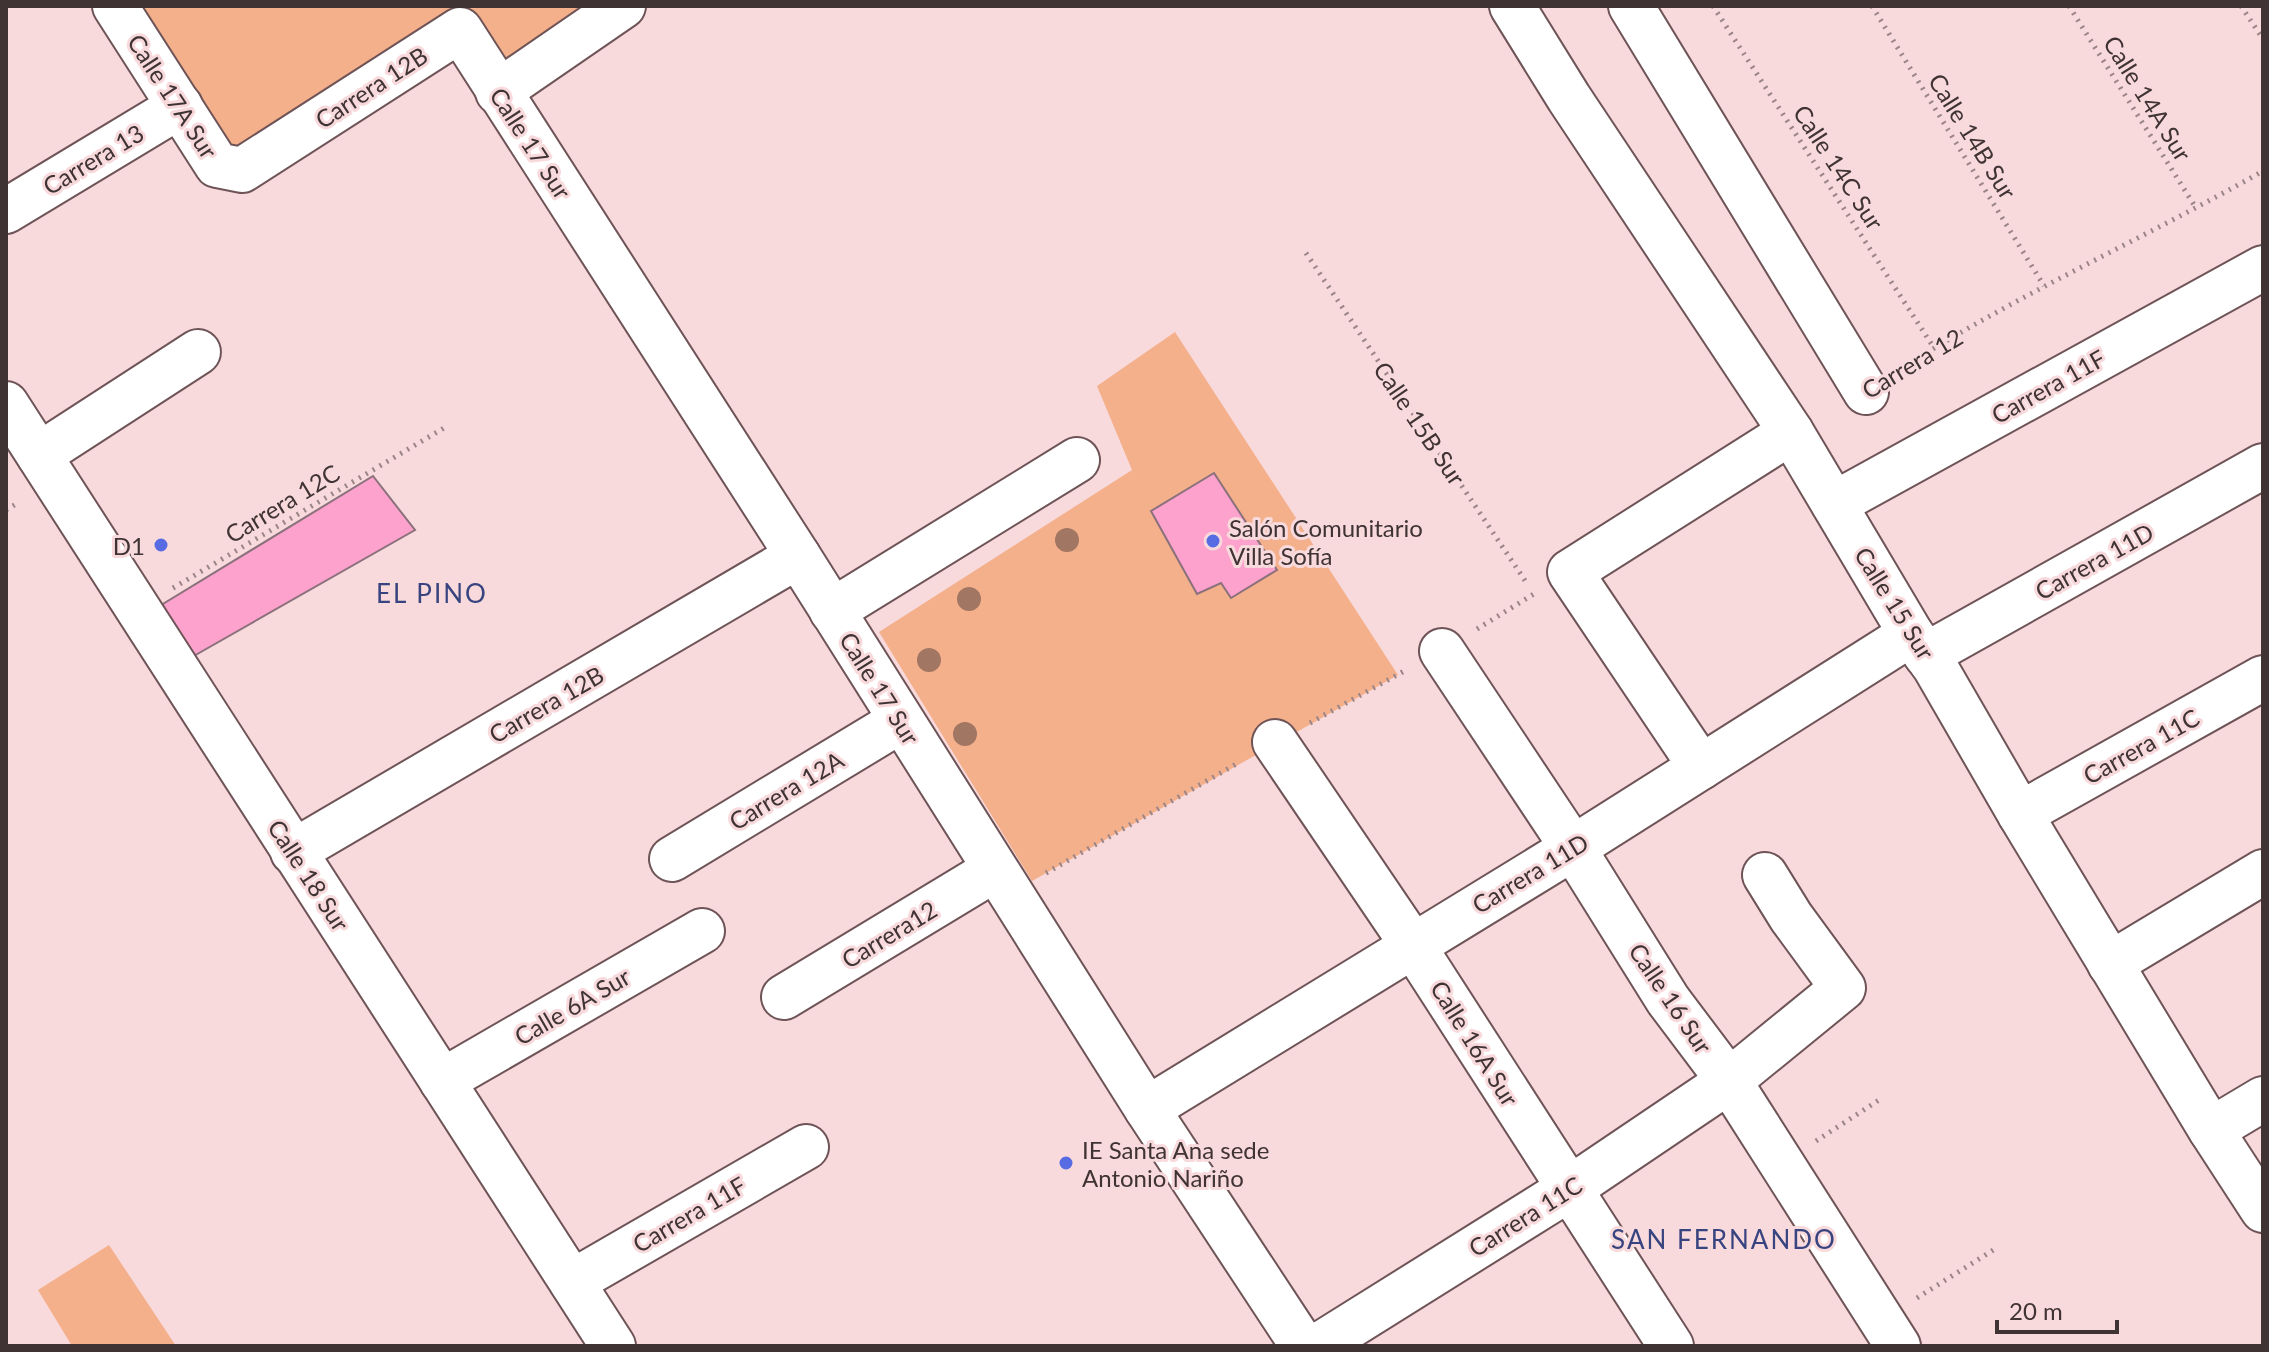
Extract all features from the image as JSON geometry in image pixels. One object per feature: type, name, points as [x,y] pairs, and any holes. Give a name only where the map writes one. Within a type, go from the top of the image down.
[{"type":"street","name":"Calle 17A Sur","points":[[115,6],[217,165],[242,170]]},
{"type":"street","points":[[498,92],[623,6]]},
{"type":"street","name":"Calle 15 Sur","points":[[1512,6],[1569,98],[1791,432],[2110,964],[2263,1210]]},
{"type":"street","points":[[1631,6],[1866,392]]},
{"type":"street","name":"Calle 17 Sur","points":[[460,30],[798,556],[1147,1109],[1303,1346]]},
{"type":"street","name":"Carrera 12B","points":[[242,170],[460,30]]},
{"type":"street","name":"Carrera 13","points":[[6,211],[180,106]]},
{"type":"street","name":"Carrera 11F","points":[[1834,504],[2263,268]]},
{"type":"street","points":[[39,455],[198,352]]},
{"type":"street","name":"Calle 18 Sur","points":[[6,404],[613,1346]]},
{"type":"street","points":[[1701,767],[1552,583],[1791,432]]},
{"type":"street","points":[[832,611],[1077,460]]},
{"type":"street","name":"Carrera 11D","points":[[1147,1109],[1701,767],[1919,645],[2263,466]]},
{"type":"street","name":"Carrera 12B","points":[[293,852],[798,556]]},
{"type":"street","name":"Calle 16 Sur","points":[[1442,651],[1573,848],[1668,1000],[1729,1081],[1890,1333]]},
{"type":"street","name":"Carrera 11C","points":[[2020,814],[2263,678]]},
{"type":"street","name":"Carrera 12A","points":[[672,859],[900,721]]},
{"type":"street","name":"Calle 16A Sur","points":[[1275,742],[1412,944],[1671,1346]]},
{"type":"street","name":"Carrera12","points":[[784,997],[994,870]]},
{"type":"street","points":[[2110,964],[2263,872]]},
{"type":"street","name":"Carrera 11C","points":[[1318,1346],[1569,1189],[1729,1081],[1843,988],[1791,917],[1765,875]]},
{"type":"street","name":"Calle 6A Sur","points":[[442,1081],[702,931]]},
{"type":"street","points":[[2211,1130],[2263,1099]]},
{"type":"street","name":"Carrera 11F","points":[[572,1282],[806,1147]]},
{"type":"path","name":"Calle 14C Sur","points":[[1713,6],[1934,348]]},
{"type":"path","name":"Calle 14B Sur","points":[[1872,6],[2044,286]]},
{"type":"path","name":"Calle 14A Sur","points":[[2069,6],[2196,208]]},
{"type":"path","points":[[2241,6],[2263,39]]},
{"type":"path","name":"Carrera 12","points":[[1866,392],[1934,348],[2044,286],[2263,171]]},
{"type":"path","name":"Calle 15B Sur","points":[[1306,253],[1552,583]]},
{"type":"path","name":"Carrera 12C","points":[[138,609],[444,428]]},
{"type":"path","points":[[1781,1163],[1879,1100]]},
{"type":"path","points":[[1890,1333],[1998,1247]]},
{"type":"shaded area","points":[[117,6],[600,6],[498,92],[460,30],[242,170]]},
{"type":"shaded area","points":[[1175,332],[1398,675],[1032,881],[879,632],[1132,470],[1097,386]]},
{"type":"shaded area","points":[[109,1245],[176,1346],[72,1346],[38,1290]]},
{"type":"building","name":"Salón Comunitario Villa Sofía","points":[[1214,473],[1277,570],[1231,598],[1221,583],[1197,594],[1151,511]]},
{"type":"building","points":[[373,476],[415,530],[185,661],[153,610]]},
{"type":"place","name":"Salón Comunitario Villa Sofía","points":[[1213,541]]},
{"type":"place","name":"D1","points":[[161,545]]},
{"type":"place","name":"IE Santa Ana sede Antonio Nariño","points":[[1066,1163]]},
{"type":"district","name":"EL PINO","points":[[432,593]]},
{"type":"district","name":"SAN FERNANDO","points":[[1724,1239]]}]
